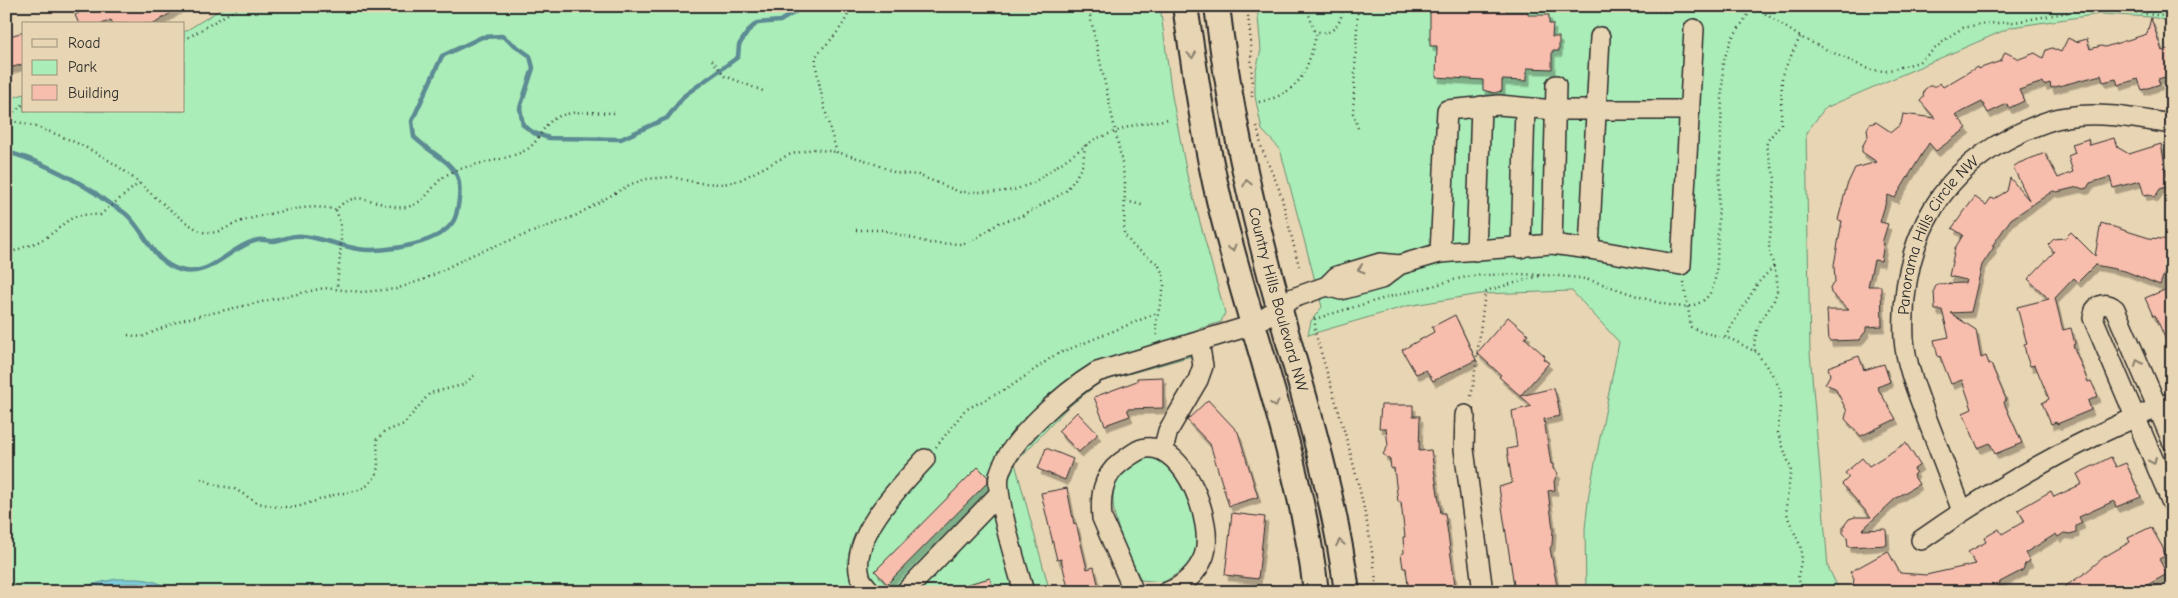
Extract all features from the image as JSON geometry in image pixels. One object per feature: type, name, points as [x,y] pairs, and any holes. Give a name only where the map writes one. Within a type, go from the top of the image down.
[{"type":"main road","name":"Country Hills Boulevard NW","points":[[1186,6],[1199,101],[1219,200],[1302,513],[1316,592]]},
{"type":"main road","name":"Country Hills Boulevard NW","points":[[1217,6],[1223,56],[1243,165],[1333,502],[1347,592]]},
{"type":"street","points":[[1024,592],[999,494],[999,477],[1006,458],[1026,432],[1080,382],[1097,372],[1253,325],[1293,298],[1327,286],[1337,276],[1380,263],[1399,265],[1440,253],[1521,248],[1552,244],[1681,265],[1694,29]]},
{"type":"street","points":[[1589,249],[1600,37]]},
{"type":"street","points":[[1552,244],[1556,85]]},
{"type":"street","points":[[1440,253],[1447,110],[1499,105],[1555,110],[1690,110]]},
{"type":"street","points":[[1476,251],[1481,106]]},
{"type":"street","points":[[1521,248],[1525,108]]},
{"type":"street","name":"Panorama Hills Circle NW","points":[[1962,511],[1914,383],[1904,340],[1907,275],[1925,219],[1953,178],[1987,149],[2030,127],[2067,117],[2114,116],[2172,124]]},
{"type":"street","points":[[2172,441],[2164,405],[2115,309],[2109,304],[2101,305],[2095,310],[2093,318],[2134,418],[2172,503]]},
{"type":"street","points":[[1163,450],[1168,431],[1198,380],[1203,366],[1199,342]]},
{"type":"street","points":[[1921,540],[1962,511],[2056,455],[2164,405]]},
{"type":"street","points":[[1465,415],[1464,449],[1483,592]]},
{"type":"street","points":[[1134,592],[1102,518],[1101,506],[1104,481],[1116,466],[1130,455],[1144,448],[1163,450],[1183,467],[1198,497],[1206,535],[1204,555],[1192,576],[1167,592]]},
{"type":"street","points":[[871,592],[860,577],[860,556],[866,536],[889,499],[925,459]]},
{"type":"street","points":[[905,592],[999,494]]},
{"type":"path","points":[[185,39],[241,6]]},
{"type":"path","points":[[837,152],[830,134],[822,90],[815,65],[816,56],[842,25],[852,6]]},
{"type":"path","points":[[1088,6],[1124,174],[1126,201],[1124,234],[1134,247],[1158,264],[1164,274],[1164,286],[1156,323],[1162,352]]},
{"type":"path","points":[[1247,6],[1251,43],[1252,102]]},
{"type":"path","points":[[1306,6],[1309,21],[1317,32],[1323,34],[1332,31],[1339,24],[1343,6]]},
{"type":"path","points":[[1358,6],[1353,113],[1358,128]]},
{"type":"path","points":[[1624,6],[1686,11],[1706,6]]},
{"type":"path","points":[[1753,6],[1800,37],[1870,70],[1886,71],[1919,62],[1951,35],[1963,28],[1980,24],[2032,20],[2086,9],[2106,8],[2172,17]]},
{"type":"path","points":[[1259,102],[1275,98],[1302,80],[1310,60],[1317,32]]},
{"type":"path","points":[[1800,37],[1782,75],[1781,124],[1768,140],[1766,146],[1776,178],[1769,249],[1778,278],[1777,292],[1773,303],[1754,334],[1758,353],[1776,380],[1782,402],[1777,424],[1778,433],[1791,469],[1786,507],[1788,518],[1801,550],[1798,578],[1804,592]]},
{"type":"path","points":[[713,61],[725,76],[763,91]]},
{"type":"path","points":[[6,119],[22,106]]},
{"type":"path","points":[[336,210],[344,200],[354,197],[388,205],[406,207],[416,204],[435,183],[451,173],[524,151],[538,140],[546,126],[556,117],[566,113],[615,113]]},
{"type":"path","points":[[6,119],[24,122],[108,160],[203,232],[216,232],[240,222],[289,210],[328,207],[336,210],[340,219],[337,289]]},
{"type":"path","points":[[128,335],[142,337],[181,320],[324,288],[379,292],[425,279],[474,254],[575,216],[631,184],[646,179],[672,177],[698,183],[724,184],[740,180],[788,155],[813,149],[837,152],[868,161],[896,173],[918,175],[960,192],[997,192],[1014,190],[1033,183],[1095,138],[1169,119]]},
{"type":"path","points":[[1256,121],[1262,149],[1280,191],[1299,266]]},
{"type":"path","points":[[856,230],[882,230],[930,243],[961,244],[972,241],[999,223],[1022,216],[1065,192],[1083,164],[1085,145]]},
{"type":"path","points":[[6,256],[16,248],[45,238],[71,218],[81,214],[100,215],[139,183]]},
{"type":"path","points":[[1126,201],[1145,206]]},
{"type":"path","points":[[1681,265],[1691,327],[1701,332],[1725,337],[1758,353]]},
{"type":"path","points":[[1725,337],[1758,283],[1774,266]]},
{"type":"path","points":[[1465,415],[1474,387],[1485,293],[1488,290],[1544,275]]},
{"type":"path","points":[[925,459],[965,410],[1010,387],[1055,355],[1157,313]]},
{"type":"path","points":[[1315,319],[1315,332],[1350,448],[1364,507],[1377,592]]},
{"type":"path","points":[[201,480],[232,488],[258,503],[288,508],[360,490],[375,476],[378,467],[378,439],[384,432],[404,424],[430,393],[463,385],[477,372]]},
{"type":"green space","points":[[226,6],[1160,6],[1172,96],[1187,175],[1225,313],[1221,322],[1189,332],[1195,355],[1100,382],[1067,408],[1015,463],[1050,592],[6,592],[6,100],[22,95],[22,112],[185,112],[185,31]]},
{"type":"green space","points":[[1257,6],[2172,6],[2172,22],[2151,17],[2100,14],[2012,27],[1825,108],[1806,133],[1810,352],[1828,567],[1840,592],[1586,592],[1585,529],[1589,493],[1619,342],[1572,291],[1481,294],[1407,306],[1308,335],[1311,321],[1322,307],[1280,149],[1262,130],[1255,96],[1255,74],[1261,50]]},
{"type":"green space","points":[[1158,455],[1175,467],[1198,520],[1200,543],[1186,568],[1164,582],[1141,580],[1124,543],[1113,502],[1114,489],[1121,472],[1136,463]]},
{"type":"water","points":[[116,579],[153,581],[173,592],[76,592],[85,586]]},
{"type":"building","points":[[93,6],[181,6],[157,22],[112,22],[111,20],[106,22],[78,22],[75,15]]},
{"type":"building","points":[[1430,7],[1506,8],[1506,11],[1528,11],[1528,15],[1549,15],[1549,24],[1553,24],[1552,37],[1559,37],[1559,51],[1552,51],[1552,69],[1527,68],[1527,81],[1502,80],[1502,91],[1494,93],[1483,90],[1483,80],[1436,77],[1437,46],[1430,46]]},
{"type":"building","points":[[2151,18],[2162,51],[2172,48],[2172,75],[2158,79],[2160,84],[2142,90],[2138,79],[2118,85],[2116,79],[2103,82],[2101,75],[2051,88],[2050,83],[2044,85],[2043,82],[2019,90],[2024,101],[2009,108],[2007,104],[1988,113],[1982,102],[1956,115],[1967,128],[1936,151],[1929,143],[1895,198],[1888,195],[1880,222],[1888,224],[1882,243],[1884,243],[1881,261],[1874,260],[1868,286],[1881,286],[1882,326],[1866,327],[1866,331],[1859,340],[1829,341],[1827,310],[1849,310],[1831,293],[1830,287],[1835,282],[1834,265],[1842,221],[1838,220],[1847,185],[1855,168],[1877,162],[1862,152],[1862,147],[1868,136],[1867,129],[1870,124],[1876,122],[1891,132],[1901,124],[1903,114],[1935,118],[1920,101],[1923,98],[1924,90],[1929,86],[1936,86],[1940,83],[1943,87],[1977,67],[1978,69],[2001,61],[2005,52],[2019,59],[2035,53],[2043,58],[2046,50],[2052,48],[2061,52],[2068,38],[2076,42],[2087,39],[2090,49],[2101,46],[2105,47],[2147,34]]},
{"type":"building","points":[[22,33],[22,65],[6,69],[6,37]]},
{"type":"building","points":[[2114,138],[2117,147],[2129,154],[2161,144],[2169,186],[2160,189],[2155,197],[2149,194],[2144,195],[2140,181],[2113,188],[2110,177],[2090,183],[2087,188],[2083,189],[2078,187],[2057,192],[2053,191],[2011,219],[1992,246],[1994,247],[1982,265],[1971,312],[1950,313],[1976,330],[1981,358],[1986,356],[1989,364],[1991,364],[2006,399],[2004,403],[2022,443],[1995,454],[1990,443],[1978,448],[1963,413],[1972,409],[1962,380],[1951,384],[1940,356],[1938,357],[1934,340],[1949,337],[1942,310],[1935,310],[1934,290],[1937,284],[1965,283],[1966,280],[1949,276],[1955,248],[1963,235],[1952,228],[1975,197],[1986,205],[1991,198],[1994,199],[2007,191],[2010,178],[2029,200],[2013,167],[2019,163],[2045,153],[2058,178],[2073,172],[2068,156],[2075,153],[2072,144],[2088,139],[2090,145]]},
{"type":"building","points":[[2101,223],[2149,238],[2163,239],[2171,243],[2165,259],[2169,261],[2160,285],[2125,271],[2095,265],[2078,282],[2074,278],[2055,298],[2063,330],[2071,328],[2075,344],[2073,345],[2088,382],[2091,381],[2098,396],[2088,401],[2091,410],[2057,424],[2056,422],[2051,424],[2042,403],[2049,399],[2035,365],[2030,366],[2027,358],[2024,345],[2027,344],[2017,307],[2049,299],[2028,279],[2054,252],[2048,245],[2054,239],[2065,238],[2071,232],[2095,256]]},
{"type":"building","points":[[2172,287],[2172,354],[2155,315],[2153,316],[2145,298]]},
{"type":"building","points":[[1455,315],[1476,360],[1433,381],[1426,370],[1416,374],[1402,350],[1434,332],[1432,327]]},
{"type":"building","points":[[1508,317],[1528,334],[1525,338],[1545,356],[1543,359],[1549,363],[1520,396],[1477,353]]},
{"type":"building","points":[[1859,356],[1864,370],[1884,364],[1890,382],[1877,387],[1896,419],[1861,436],[1845,419],[1847,411],[1835,388],[1825,384],[1830,375],[1828,367]]},
{"type":"building","points":[[1163,377],[1163,408],[1127,409],[1130,416],[1105,425],[1094,397],[1137,381],[1137,378]]},
{"type":"building","points":[[1554,388],[1558,403],[1560,416],[1544,419],[1551,464],[1553,464],[1553,469],[1558,473],[1554,481],[1555,490],[1548,491],[1553,529],[1552,545],[1550,548],[1558,592],[1515,592],[1499,487],[1512,483],[1507,449],[1517,447],[1512,411],[1532,406],[1520,396]]},
{"type":"building","points":[[1208,400],[1238,432],[1258,497],[1229,506],[1210,444],[1187,420]]},
{"type":"building","points":[[1381,405],[1413,405],[1413,416],[1420,416],[1419,451],[1431,450],[1441,513],[1445,513],[1456,592],[1413,592],[1408,585],[1406,568],[1403,568],[1401,554],[1404,553],[1403,537],[1405,537],[1401,502],[1398,502],[1394,468],[1391,469],[1390,460],[1383,454],[1388,446],[1386,428],[1379,428]]},
{"type":"building","points":[[1077,412],[1098,434],[1079,452],[1058,431]]},
{"type":"building","points":[[1906,443],[1920,465],[1914,469],[1916,472],[1913,475],[1919,484],[1896,498],[1862,530],[1886,529],[1887,545],[1848,547],[1843,527],[1849,519],[1871,517],[1842,484],[1849,477],[1845,473],[1862,458],[1869,466]]},
{"type":"building","points":[[1046,448],[1073,459],[1065,480],[1038,469]]},
{"type":"building","points":[[2111,457],[2116,467],[2126,463],[2141,497],[2116,507],[2114,501],[2079,517],[2082,523],[2076,526],[2076,532],[2064,533],[2058,537],[2056,534],[2025,553],[2030,561],[2025,564],[2023,570],[2000,582],[1998,588],[1994,591],[1859,592],[1853,586],[1854,579],[1850,572],[1888,551],[1900,573],[1926,575],[1976,564],[1968,552],[1986,542],[1984,538],[1999,529],[2002,534],[2025,521],[2018,510],[2051,491],[2054,497],[2082,484],[2077,474]]},
{"type":"building","points":[[978,467],[988,477],[988,482],[887,584],[875,571]]},
{"type":"building","points":[[1067,488],[1074,524],[1076,523],[1087,569],[1094,567],[1100,592],[1069,592],[1061,559],[1057,560],[1041,493]]},
{"type":"building","points":[[1232,513],[1265,517],[1258,579],[1225,575]]},
{"type":"building","points":[[2151,527],[2163,548],[2165,556],[2159,559],[2167,574],[2135,592],[2130,592],[2125,584],[2111,592],[2057,592],[2104,557],[2130,542],[2128,538]]},
{"type":"building","points":[[990,578],[994,592],[953,592],[953,588]]},
{"type":"waterway","points":[[6,152],[39,163],[73,179],[121,210],[135,224],[163,261],[180,270],[191,272],[200,270],[210,266],[238,248],[258,240],[273,241],[295,236],[310,237],[358,249],[398,248],[428,240],[441,233],[451,225],[456,215],[459,198],[457,175],[451,167],[414,137],[412,121],[442,56],[482,37],[502,36],[530,56],[533,68],[520,108],[523,125],[534,133],[549,138],[621,139],[667,118],[685,95],[738,57],[739,45],[749,30],[757,23],[780,21],[805,6]]}]
